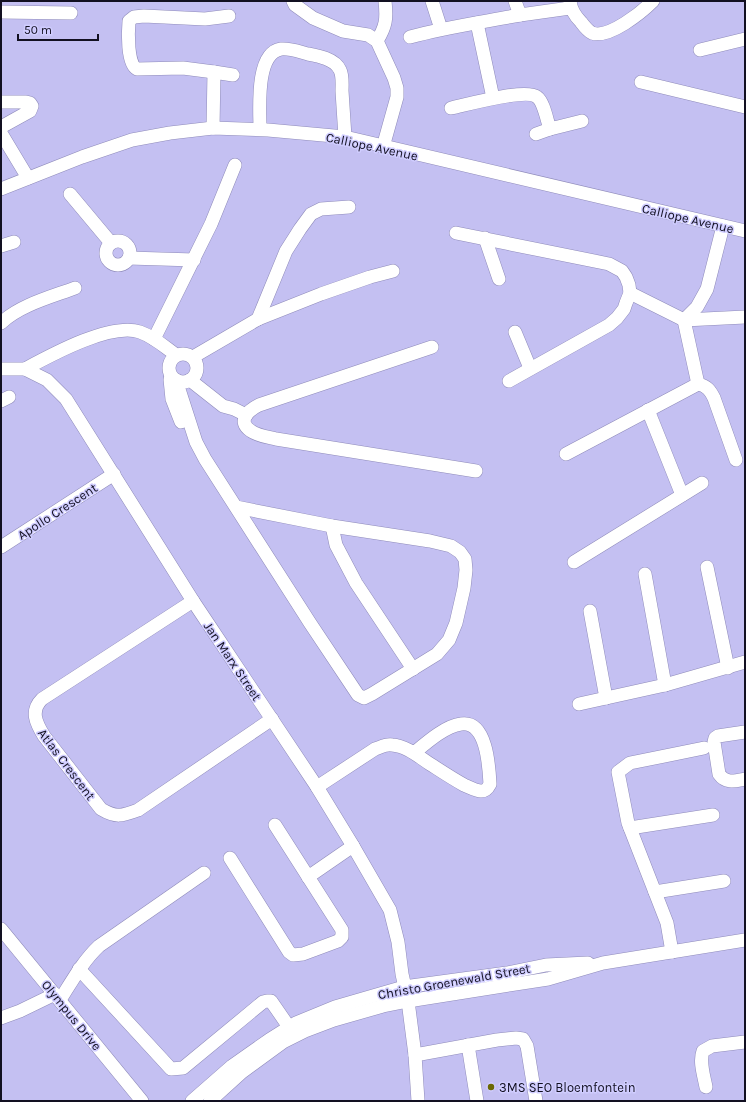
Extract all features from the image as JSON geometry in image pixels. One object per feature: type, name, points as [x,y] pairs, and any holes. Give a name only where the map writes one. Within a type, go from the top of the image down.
[{"type":"street","points":[[293,1],[295,5],[313,18],[343,31],[368,35],[377,41],[397,88],[397,97],[384,147]]},
{"type":"street","points":[[377,41],[384,29],[387,17],[384,1]]},
{"type":"street","points":[[432,1],[442,29]]},
{"type":"street","points":[[515,1],[520,15]]},
{"type":"street","points":[[410,37],[442,29],[570,5],[585,27],[592,33],[600,34],[612,30],[640,6],[653,1]]},
{"type":"street","points":[[1,12],[71,14]]},
{"type":"street","points":[[229,16],[205,19],[134,17],[130,21],[129,52],[130,62],[137,70],[183,68],[234,75]]},
{"type":"street","points":[[477,23],[493,98]]},
{"type":"street","points":[[700,50],[745,39]]},
{"type":"street","points":[[260,129],[261,80],[264,67],[270,54],[281,49],[320,56],[335,64],[340,69],[342,79],[345,137]]},
{"type":"street","points":[[213,128],[214,72]]},
{"type":"street","points":[[641,82],[745,107]]},
{"type":"street","points":[[451,108],[493,98],[534,95],[541,101],[550,129]]},
{"type":"street","points":[[1,102],[26,102],[30,103],[32,106],[30,111],[1,127]]},
{"type":"street","points":[[536,134],[582,121]]},
{"type":"street","name":"Calliope Avenue","points":[[1,189],[132,140],[170,133],[213,128],[260,129],[345,137],[745,231]]},
{"type":"street","points":[[1,133],[28,178]]},
{"type":"street","points":[[154,339],[211,224],[234,165]]},
{"type":"street","points":[[70,194],[111,243],[108,246],[106,253],[112,263],[124,263],[129,258],[194,260]]},
{"type":"street","points":[[258,319],[286,251],[311,214],[321,209],[349,207]]},
{"type":"street","points":[[684,320],[697,307],[706,289],[723,226]]},
{"type":"street","points":[[456,233],[609,264],[622,271],[629,285],[630,293],[624,309],[609,325],[509,381]]},
{"type":"street","points":[[485,238],[499,279]]},
{"type":"street","points":[[1,246],[14,242]]},
{"type":"street","points":[[193,357],[258,319],[321,294],[370,277],[393,271]]},
{"type":"street","points":[[1,324],[33,304],[75,288]]},
{"type":"street","points":[[630,293],[684,320],[745,317]]},
{"type":"street","points":[[684,320],[698,384]]},
{"type":"street","points":[[25,369],[74,345],[109,333],[123,330],[139,332],[154,339],[176,355]]},
{"type":"street","points":[[515,332],[530,368]]},
{"type":"street","points":[[240,412],[251,410],[272,400],[432,347]]},
{"type":"street","points":[[173,377],[186,382],[193,377],[198,365],[193,357],[185,353],[176,355],[170,361],[169,365],[173,377],[171,388],[175,407],[183,425],[196,442],[205,459],[310,623],[358,695],[367,697],[437,654],[449,640],[456,623],[464,588],[466,570],[465,559],[460,552],[451,546],[430,541],[332,526],[236,507]]},
{"type":"street","name":"Jan Marx Street","points":[[1,370],[25,369],[47,380],[66,399],[192,601],[317,787],[353,846],[392,915],[398,942],[404,987],[408,1001],[415,1055],[418,1101]]},
{"type":"street","points":[[193,377],[229,402],[240,412],[245,425],[259,435],[476,471]]},
{"type":"street","points":[[566,454],[698,384],[704,385],[710,390],[714,398],[736,460]]},
{"type":"street","points":[[648,410],[682,495]]},
{"type":"street","name":"Apollo Crescent","points":[[1,547],[114,474]]},
{"type":"street","points":[[574,562],[702,483]]},
{"type":"street","points":[[332,526],[336,545],[352,578],[413,669]]},
{"type":"street","points":[[707,567],[728,668]]},
{"type":"street","points":[[645,574],[665,685]]},
{"type":"street","name":"Atlas Crescent","points":[[192,601],[42,699],[35,710],[39,727],[44,736],[101,809],[111,815],[119,816],[138,810],[272,719]]},
{"type":"street","points":[[590,611],[606,698]]},
{"type":"street","points":[[579,704],[665,685],[745,662]]},
{"type":"street","points":[[317,787],[361,757],[384,745],[401,747],[414,753],[470,788],[484,791],[490,784],[486,750],[483,740],[480,733],[469,725],[462,724],[453,726],[426,743],[414,753]]},
{"type":"street","points":[[745,732],[718,736],[715,738],[714,742],[719,774],[722,778],[731,782],[745,779]]},
{"type":"street","points":[[672,952],[667,924],[630,828],[618,772],[630,763],[704,748]]},
{"type":"street","points":[[630,828],[713,816]]},
{"type":"street","points":[[230,858],[289,952],[293,955],[303,954],[338,941],[342,937],[342,930],[275,825]]},
{"type":"street","points":[[308,877],[353,846]]},
{"type":"street","points":[[1,1018],[57,997],[92,952],[106,939],[204,873]]},
{"type":"street","points":[[655,892],[724,882]]},
{"type":"street","name":"Olympus Drive","points":[[1,929],[142,1101]]},
{"type":"street","name":"Christo Groenewald Street","points":[[210,1101],[258,1059],[283,1042],[305,1031],[334,1020],[383,1006],[408,1001],[548,979],[604,963],[745,940]]},
{"type":"street","name":"Christo Groenewald Street","points":[[192,1101],[232,1066],[289,1027],[335,1006],[404,987],[507,973],[546,965],[604,963]]},
{"type":"street","points":[[80,969],[172,1069],[183,1068],[267,1000],[271,1001],[289,1027]]},
{"type":"street","points":[[415,1055],[468,1045],[516,1038],[523,1039],[527,1046],[536,1101]]},
{"type":"street","points":[[706,1087],[701,1055],[703,1051],[712,1046],[745,1042]]},
{"type":"street","points":[[468,1045],[478,1101]]},
{"type":"place","name":"3MS SEO Bloemfontein","points":[[491,1087]]}]
